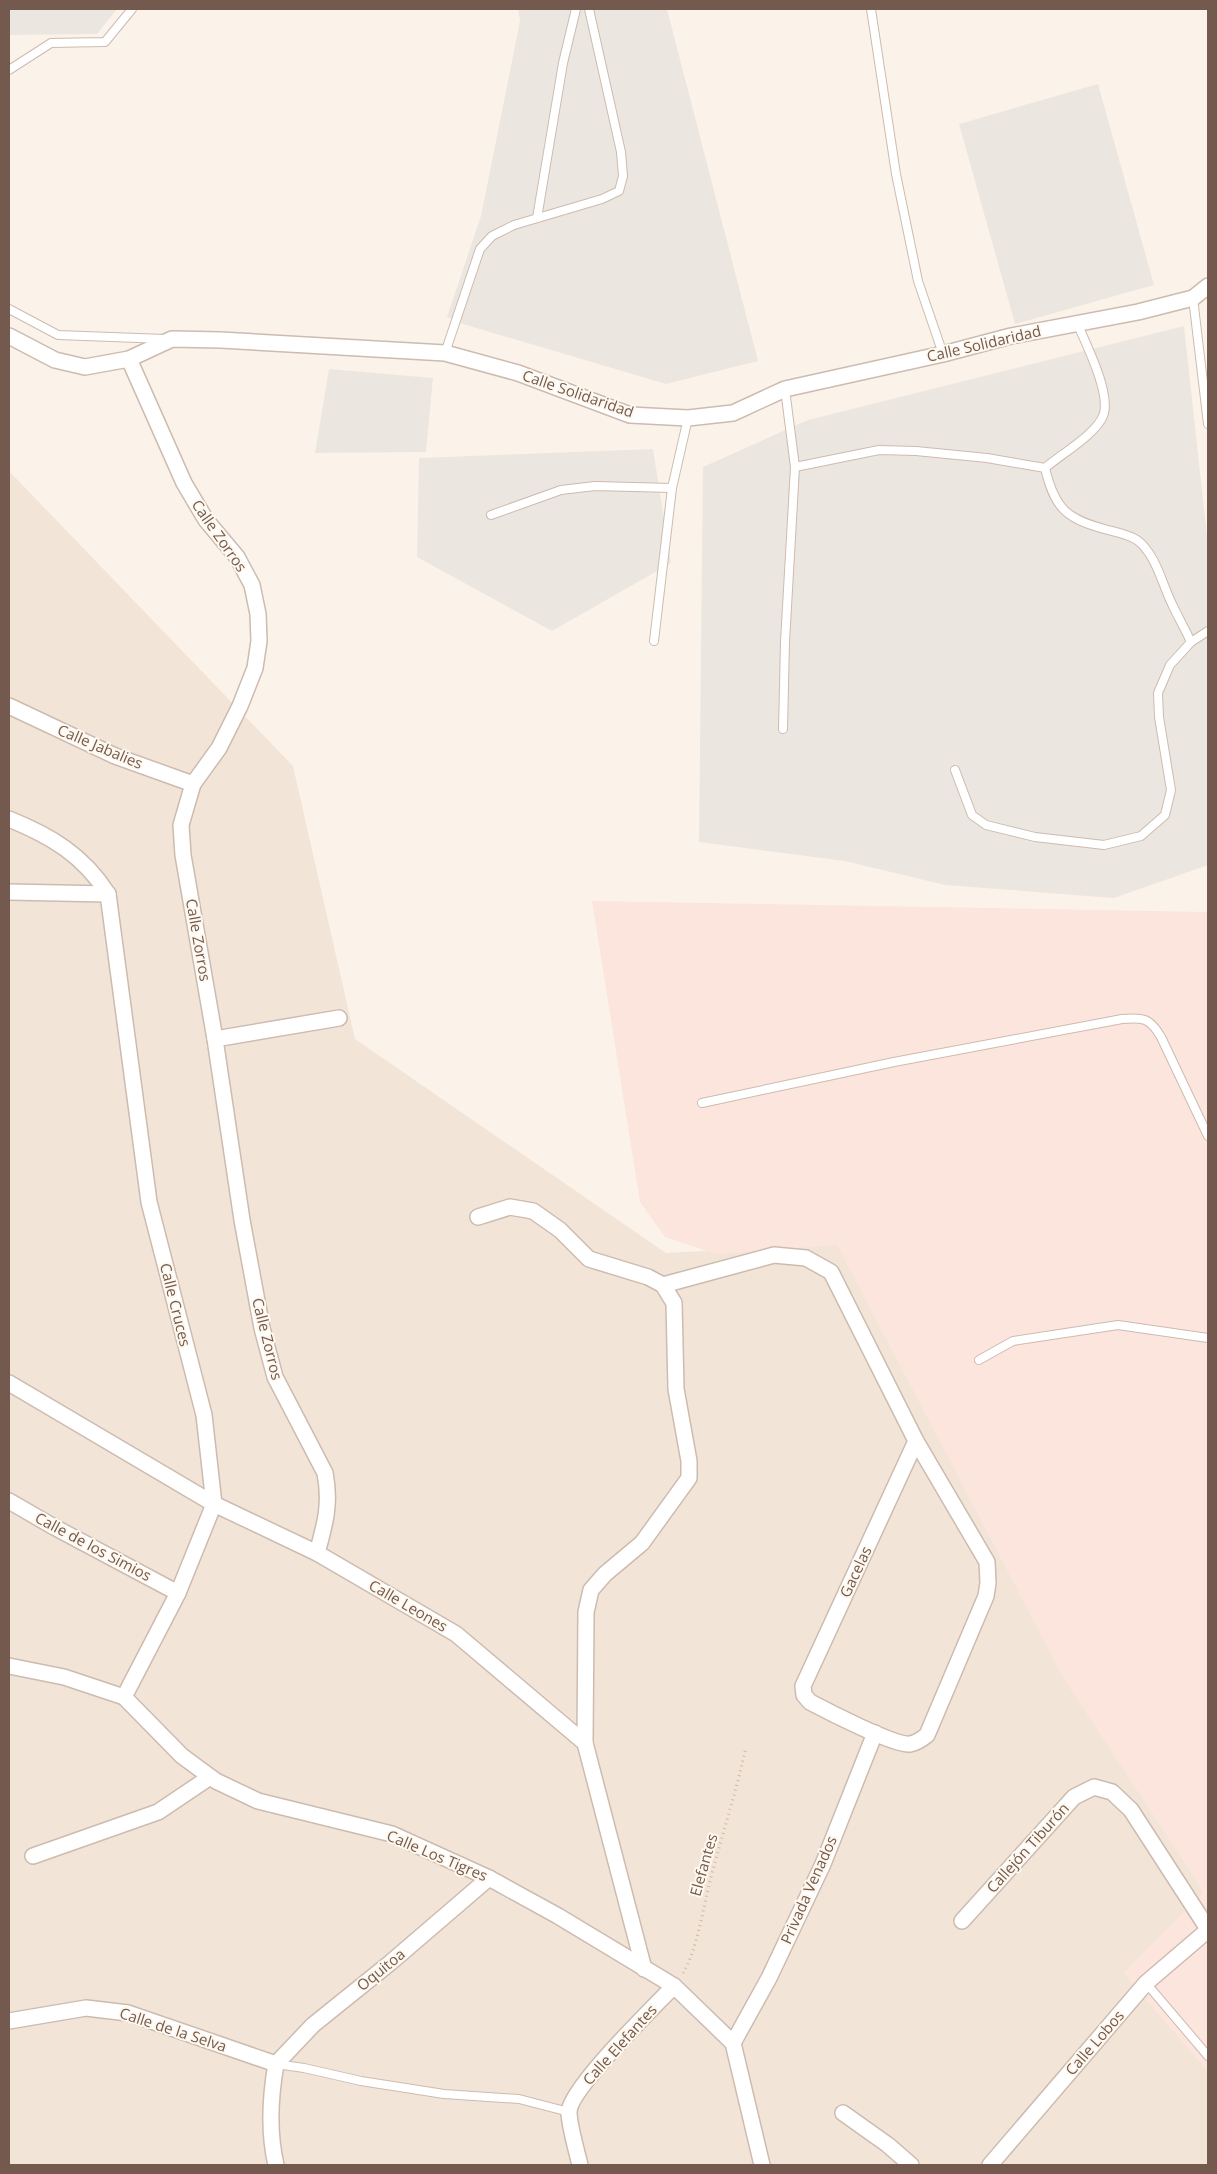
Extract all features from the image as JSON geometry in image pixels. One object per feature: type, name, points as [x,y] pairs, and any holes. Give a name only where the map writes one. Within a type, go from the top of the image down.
[{"type":"street","name":"Calle Solidaridad","points":[[172,339],[221,340],[445,353],[518,373],[630,415],[688,418],[733,413],[785,389],[943,354],[1011,336],[1192,298],[1208,286]]},
{"type":"street","points":[[9,336],[55,360],[85,367],[129,359],[172,339]]},
{"type":"street","name":"Calle Zorros","points":[[129,359],[184,483],[206,520],[237,557],[252,585],[258,614],[259,641],[255,668],[240,706],[219,748],[193,784],[181,825],[183,856],[215,1039],[242,1220],[262,1328],[275,1377],[325,1473],[328,1490],[328,1509],[317,1553]]},
{"type":"street","name":"Calle Jabalies","points":[[9,706],[115,756],[193,784]]},
{"type":"street","points":[[9,819],[42,832],[78,857],[98,878],[108,894]]},
{"type":"street","points":[[9,892],[108,894]]},
{"type":"street","name":"Calle Cruces","points":[[108,894],[149,1202],[204,1415],[214,1504],[178,1593],[124,1697]]},
{"type":"street","points":[[215,1039],[339,1018]]},
{"type":"street","points":[[478,1217],[510,1207],[533,1211],[560,1230],[589,1259],[648,1277],[663,1285],[674,1303],[676,1389],[690,1461],[688,1478],[642,1543],[605,1574],[591,1590],[586,1612],[585,1743],[644,1969]]},
{"type":"street","points":[[663,1285],[774,1255],[806,1258],[830,1272],[916,1441],[987,1562],[988,1583],[986,1596],[927,1735],[919,1742],[908,1745],[875,1733]]},
{"type":"street","name":"Calle Leones","points":[[9,1382],[214,1504],[317,1553],[456,1634],[585,1743]]},
{"type":"street","name":"Gacelas","points":[[875,1733],[810,1702],[804,1695],[803,1686],[916,1441]]},
{"type":"street","name":"Calle de los Simios","points":[[9,1501],[178,1593]]},
{"type":"street","name":"Calle Los Tigres","points":[[9,1666],[64,1678],[124,1697],[182,1756],[210,1777],[258,1801],[392,1834],[489,1878],[558,1916],[674,1986],[734,2043]]},
{"type":"street","name":"Privada Venados","points":[[734,2043],[769,1978],[823,1864],[875,1733]]},
{"type":"street","points":[[33,1856],[158,1812],[210,1777]]},
{"type":"street","name":"Callejón Tiburón","points":[[962,1921],[1074,1797],[1094,1787],[1112,1792],[1131,1810],[1208,1930]]},
{"type":"street","name":"Oquitoa","points":[[276,2064],[313,2025],[390,1963],[489,1878]]},
{"type":"street","name":"Calle Lobos","points":[[990,2165],[1146,1983],[1208,1930]]},
{"type":"street","name":"Calle Elefantes","points":[[569,2112],[578,2092],[608,2055],[674,1986]]},
{"type":"street","name":"Calle de la Selva","points":[[9,2021],[86,2008],[128,2013],[276,2064]]},
{"type":"street","points":[[734,2043],[762,2165]]},
{"type":"street","points":[[276,2064],[270,2104],[272,2148],[276,2165]]},
{"type":"street","points":[[569,2112],[580,2165]]},
{"type":"street","points":[[843,2113],[888,2145],[911,2165]]},
{"type":"lane","points":[[9,70],[51,43],[105,42],[132,9]]},
{"type":"lane","points":[[537,218],[563,63],[576,9]]},
{"type":"lane","points":[[445,353],[480,250],[492,236],[514,225],[602,200],[619,191],[623,176],[621,152],[589,9]]},
{"type":"lane","points":[[871,9],[896,174],[918,280],[943,354]]},
{"type":"lane","points":[[1192,298],[1208,424]]},
{"type":"lane","points":[[9,309],[58,334],[172,339]]},
{"type":"lane","points":[[795,467],[878,450],[916,450],[987,458],[1045,468],[1093,429],[1103,416],[1105,396],[1077,323]]},
{"type":"lane","points":[[784,728],[785,642],[795,467],[785,389]]},
{"type":"lane","points":[[654,642],[672,488],[688,418]]},
{"type":"lane","points":[[1045,468],[1049,485],[1062,510],[1083,524],[1113,531],[1136,540],[1150,554],[1191,642]]},
{"type":"lane","points":[[491,515],[561,490],[595,486],[672,488]]},
{"type":"lane","points":[[955,770],[972,815],[986,825],[1035,836],[1104,845],[1140,836],[1165,815],[1171,790],[1159,717],[1158,693],[1170,665],[1191,642],[1208,631]]},
{"type":"lane","points":[[702,1104],[903,1060],[1122,1019],[1142,1018],[1155,1026],[1208,1136]]},
{"type":"lane","points":[[979,1360],[1013,1341],[1118,1324],[1208,1338]]},
{"type":"lane","points":[[1146,1983],[1208,2056]]},
{"type":"lane","points":[[276,2064],[304,2068],[361,2081],[444,2094],[519,2099],[569,2112]]},
{"type":"path","name":"Elefantes","points":[[674,1986],[688,1966],[737,1791],[746,1746]]},
{"type":"shaded area","points":[[9,9],[117,9],[97,34],[9,35]]},
{"type":"shaded area","points":[[518,9],[667,9],[758,361],[666,384],[463,324],[447,317],[481,216],[520,21]]},
{"type":"shaded area","points":[[1098,84],[1154,285],[1015,324],[959,124]]},
{"type":"shaded area","points":[[1184,326],[1208,545],[1208,865],[1114,898],[945,885],[845,861],[699,842],[703,467],[808,420]]},
{"type":"shaded area","points":[[329,369],[433,378],[426,452],[315,453]]},
{"type":"shaded area","points":[[653,449],[671,563],[552,631],[417,557],[419,458]]},
{"type":"shaded area","points":[[9,471],[293,766],[355,1039],[666,1253],[837,1244],[1204,1893],[1124,1973],[1208,2071],[1208,2165],[9,2165]]},
{"type":"shaded area","points":[[592,901],[1208,912],[1208,2071],[1124,1973],[1204,1892],[1064,1679],[837,1245],[716,1254],[665,1237],[640,1202]]}]
